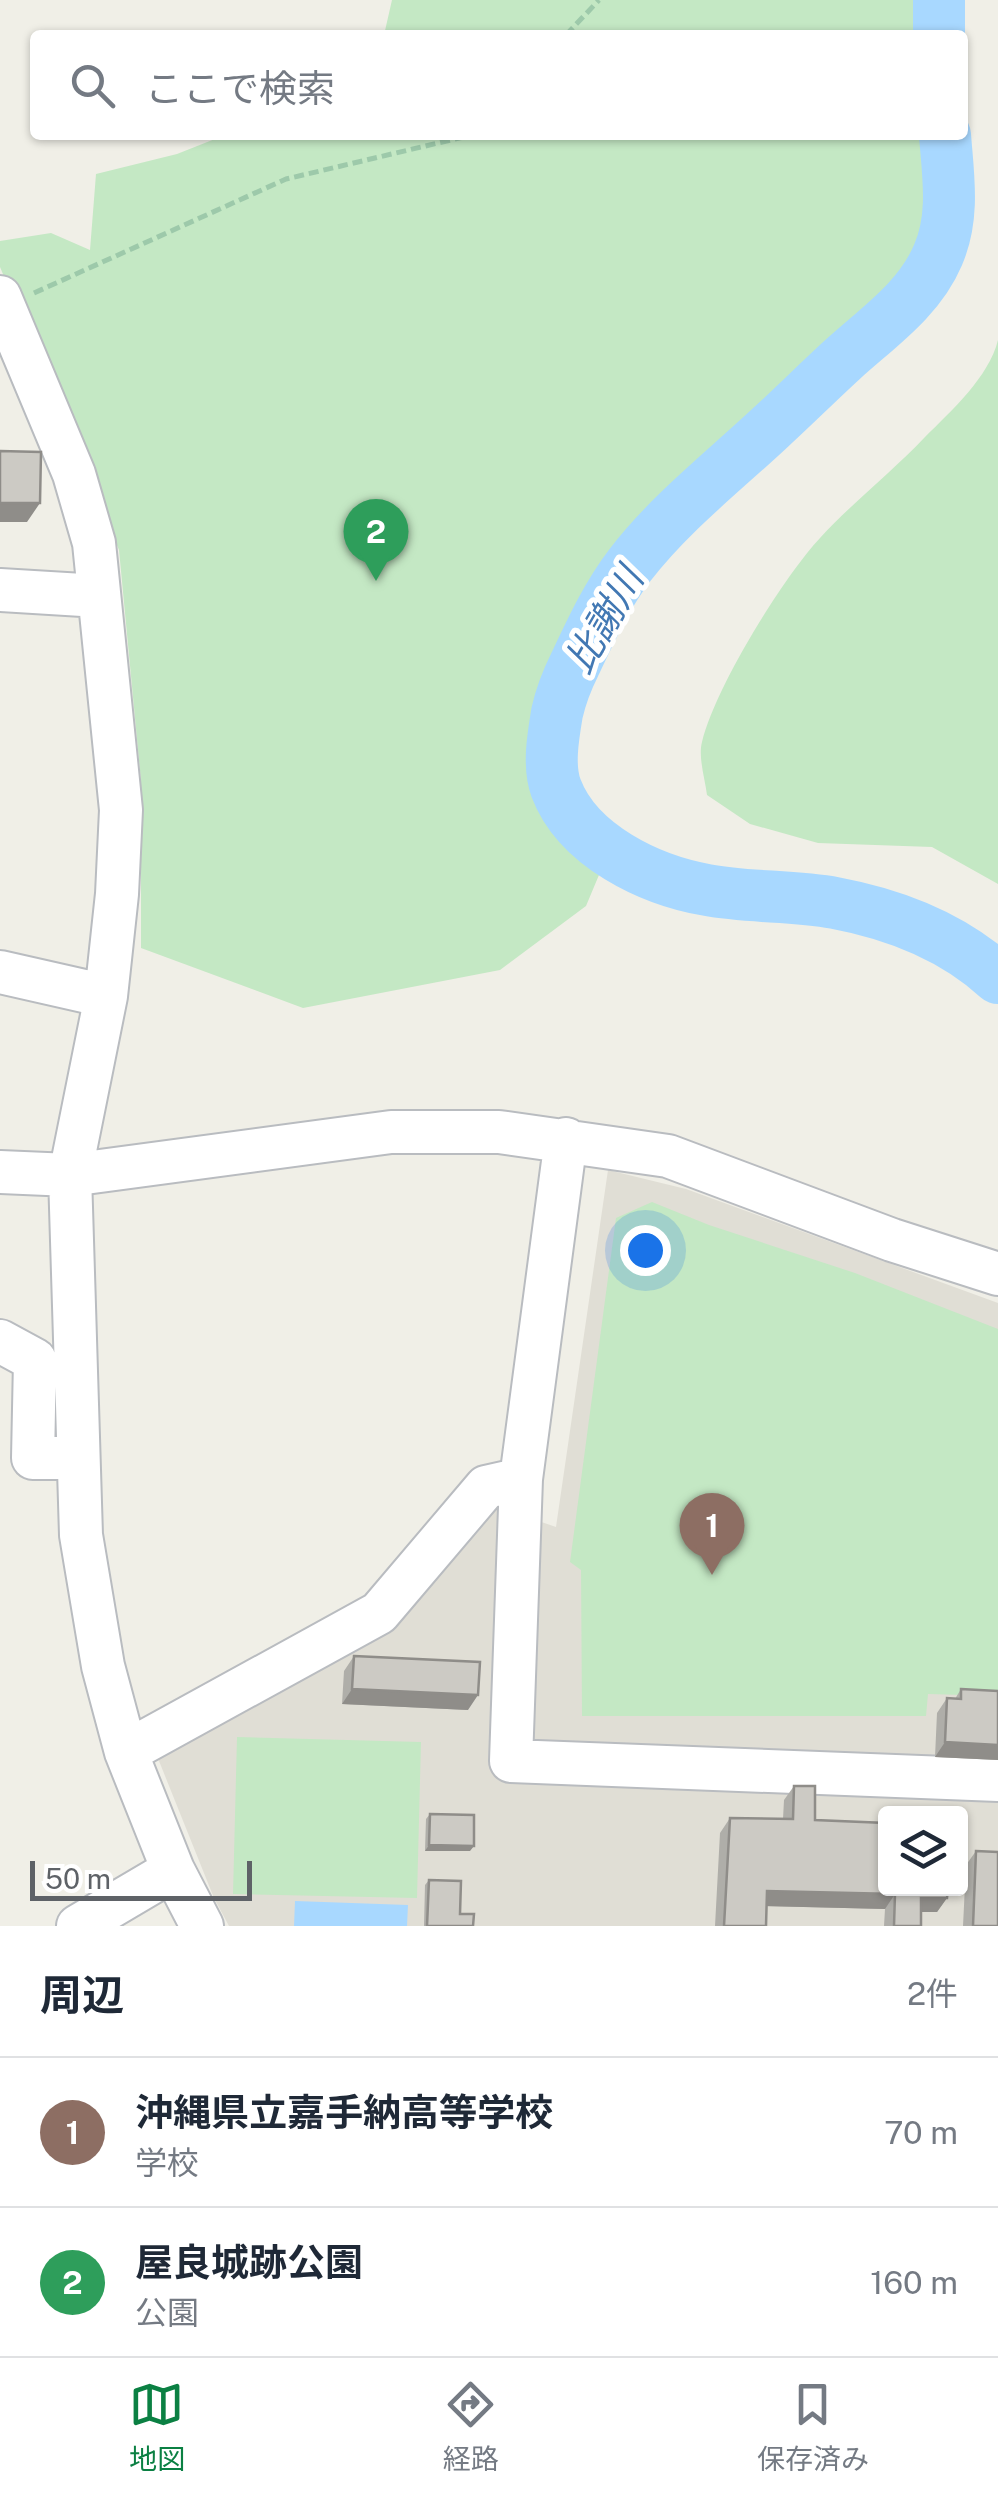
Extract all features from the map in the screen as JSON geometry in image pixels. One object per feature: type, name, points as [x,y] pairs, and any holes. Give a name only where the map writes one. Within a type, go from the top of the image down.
[{"type":"street","points":[[2,302],[74,474],[94,543],[121,810],[106,996],[70,1174],[76,1458],[84,1554],[103,1666],[126,1752],[174,1870],[202,1926]]},
{"type":"street","points":[[0,590],[99,596]]},
{"type":"street","points":[[0,972],[106,996]]},
{"type":"street","points":[[0,1172],[70,1174],[391,1132],[499,1132],[668,1156],[892,1240],[998,1274]]},
{"type":"street","points":[[566,1139],[521,1478],[512,1761],[998,1780]]},
{"type":"street","points":[[0,1342],[35,1360],[33,1458],[76,1458]]},
{"type":"street","points":[[126,1752],[379,1613],[486,1487],[521,1478]]},
{"type":"street","points":[[78,1926],[174,1870]]},
{"type":"path","points":[[571,30],[599,0]]},
{"type":"path","points":[[2,302],[110,262],[286,179],[451,140]]},
{"type":"shaded area","points":[[608,1170],[686,1189],[998,1303],[998,1926],[229,1926],[153,1746],[495,1506],[556,1527]]},
{"type":"green space","points":[[392,0],[943,0],[942,30],[385,30]]},
{"type":"green space","points":[[212,140],[946,140],[949,186],[943,243],[904,304],[720,471],[595,621],[553,738],[567,812],[609,851],[586,906],[500,970],[303,1008],[141,948],[141,781],[119,550],[0,267],[0,241],[51,233],[90,250],[96,174],[177,154]]},
{"type":"green space","points":[[998,340],[998,884],[932,847],[818,843],[750,824],[707,795],[701,754],[709,719],[721,693],[787,580],[832,525],[968,393]]},
{"type":"green space","points":[[652,1202],[855,1273],[998,1329],[998,1696],[928,1694],[926,1716],[582,1716],[581,1570],[570,1562],[616,1218]]},
{"type":"green space","points":[[237,1737],[421,1742],[417,1898],[233,1894]]},
{"type":"water","points":[[295,1901],[408,1905],[407,1926],[294,1926]]},
{"type":"building","points":[[0,451],[41,452],[40,503],[0,503]]},
{"type":"building","points":[[354,1656],[480,1662],[478,1695],[352,1689]]},
{"type":"building","points":[[961,1689],[998,1691],[998,1745],[945,1742],[947,1698],[961,1699]]},
{"type":"building","points":[[794,1786],[815,1786],[815,1820],[878,1823],[878,1894],[767,1891],[766,1926],[724,1926],[730,1818],[793,1819]]},
{"type":"building","points":[[430,1814],[474,1815],[474,1846],[429,1845]]},
{"type":"building","points":[[976,1851],[998,1852],[998,1926],[973,1926]]},
{"type":"building","points":[[429,1880],[461,1881],[460,1914],[474,1914],[473,1926],[427,1926]]},
{"type":"building","points":[[895,1896],[947,1896],[921,1898],[921,1926],[894,1926]]},
{"type":"waterway","name":"比謝川","points":[[939,0],[939,30]]},
{"type":"waterway","name":"比謝川","points":[[945,140],[947,225],[930,271],[896,312],[680,510],[630,565],[600,613],[564,688],[554,732],[552,770],[566,809],[581,827],[598,843],[640,869],[707,890],[819,900],[879,914],[942,939],[998,978]]},
{"type":"place","name":"屋良城跡公園","points":[[376,581]]},
{"type":"place","name":"沖縄県立嘉手納高等学校","points":[[712,1575]]}]
